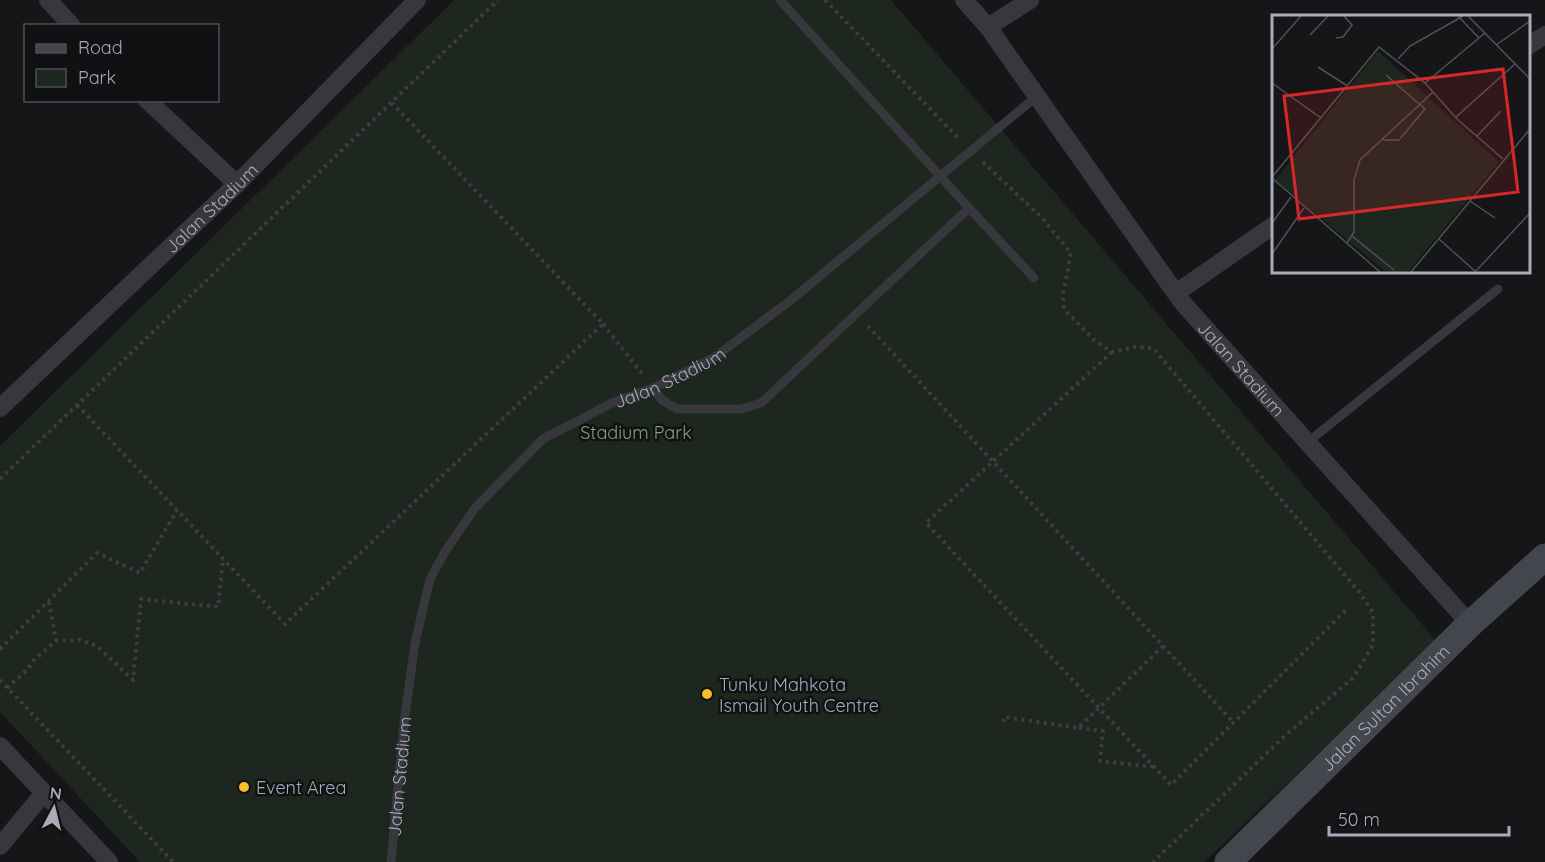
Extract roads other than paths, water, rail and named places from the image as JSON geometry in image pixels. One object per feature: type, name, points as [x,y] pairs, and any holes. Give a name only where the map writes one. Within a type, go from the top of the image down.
[{"type":"street","points":[[48,0],[70,24]]},
{"type":"street","name":"Jalan Stadium","points":[[0,408],[237,184],[417,0]]},
{"type":"street","name":"Jalan Stadium","points":[[964,0],[988,27],[1182,302],[1470,624]]},
{"type":"street","points":[[988,27],[1030,0]]},
{"type":"street","points":[[1530,45],[1545,35]]},
{"type":"street","points":[[149,102],[237,184]]},
{"type":"street","points":[[1176,293],[1272,226]]},
{"type":"street","name":"Jalan Sultan Ibrahim","points":[[1227,862],[1470,624],[1545,557]]},
{"type":"street","points":[[0,746],[109,862]]},
{"type":"street","points":[[0,846],[44,794]]},
{"type":"lane","points":[[780,0],[1034,278]]},
{"type":"lane","name":"Jalan Stadium","points":[[391,862],[404,723],[415,643],[430,579],[446,550],[475,508],[543,439],[612,403],[653,388],[715,357],[791,300],[1037,96]]},
{"type":"lane","points":[[653,388],[662,400],[677,409],[741,409],[761,403],[969,208]]},
{"type":"lane","points":[[1308,442],[1498,289]]},
{"type":"place","name":"Tunku Mahkota Ismail Youth Centre","points":[[707,694]]},
{"type":"place","name":"Event Area","points":[[244,787]]},
{"type":"park label","name":"Stadium Park","points":[[636,432]]}]
